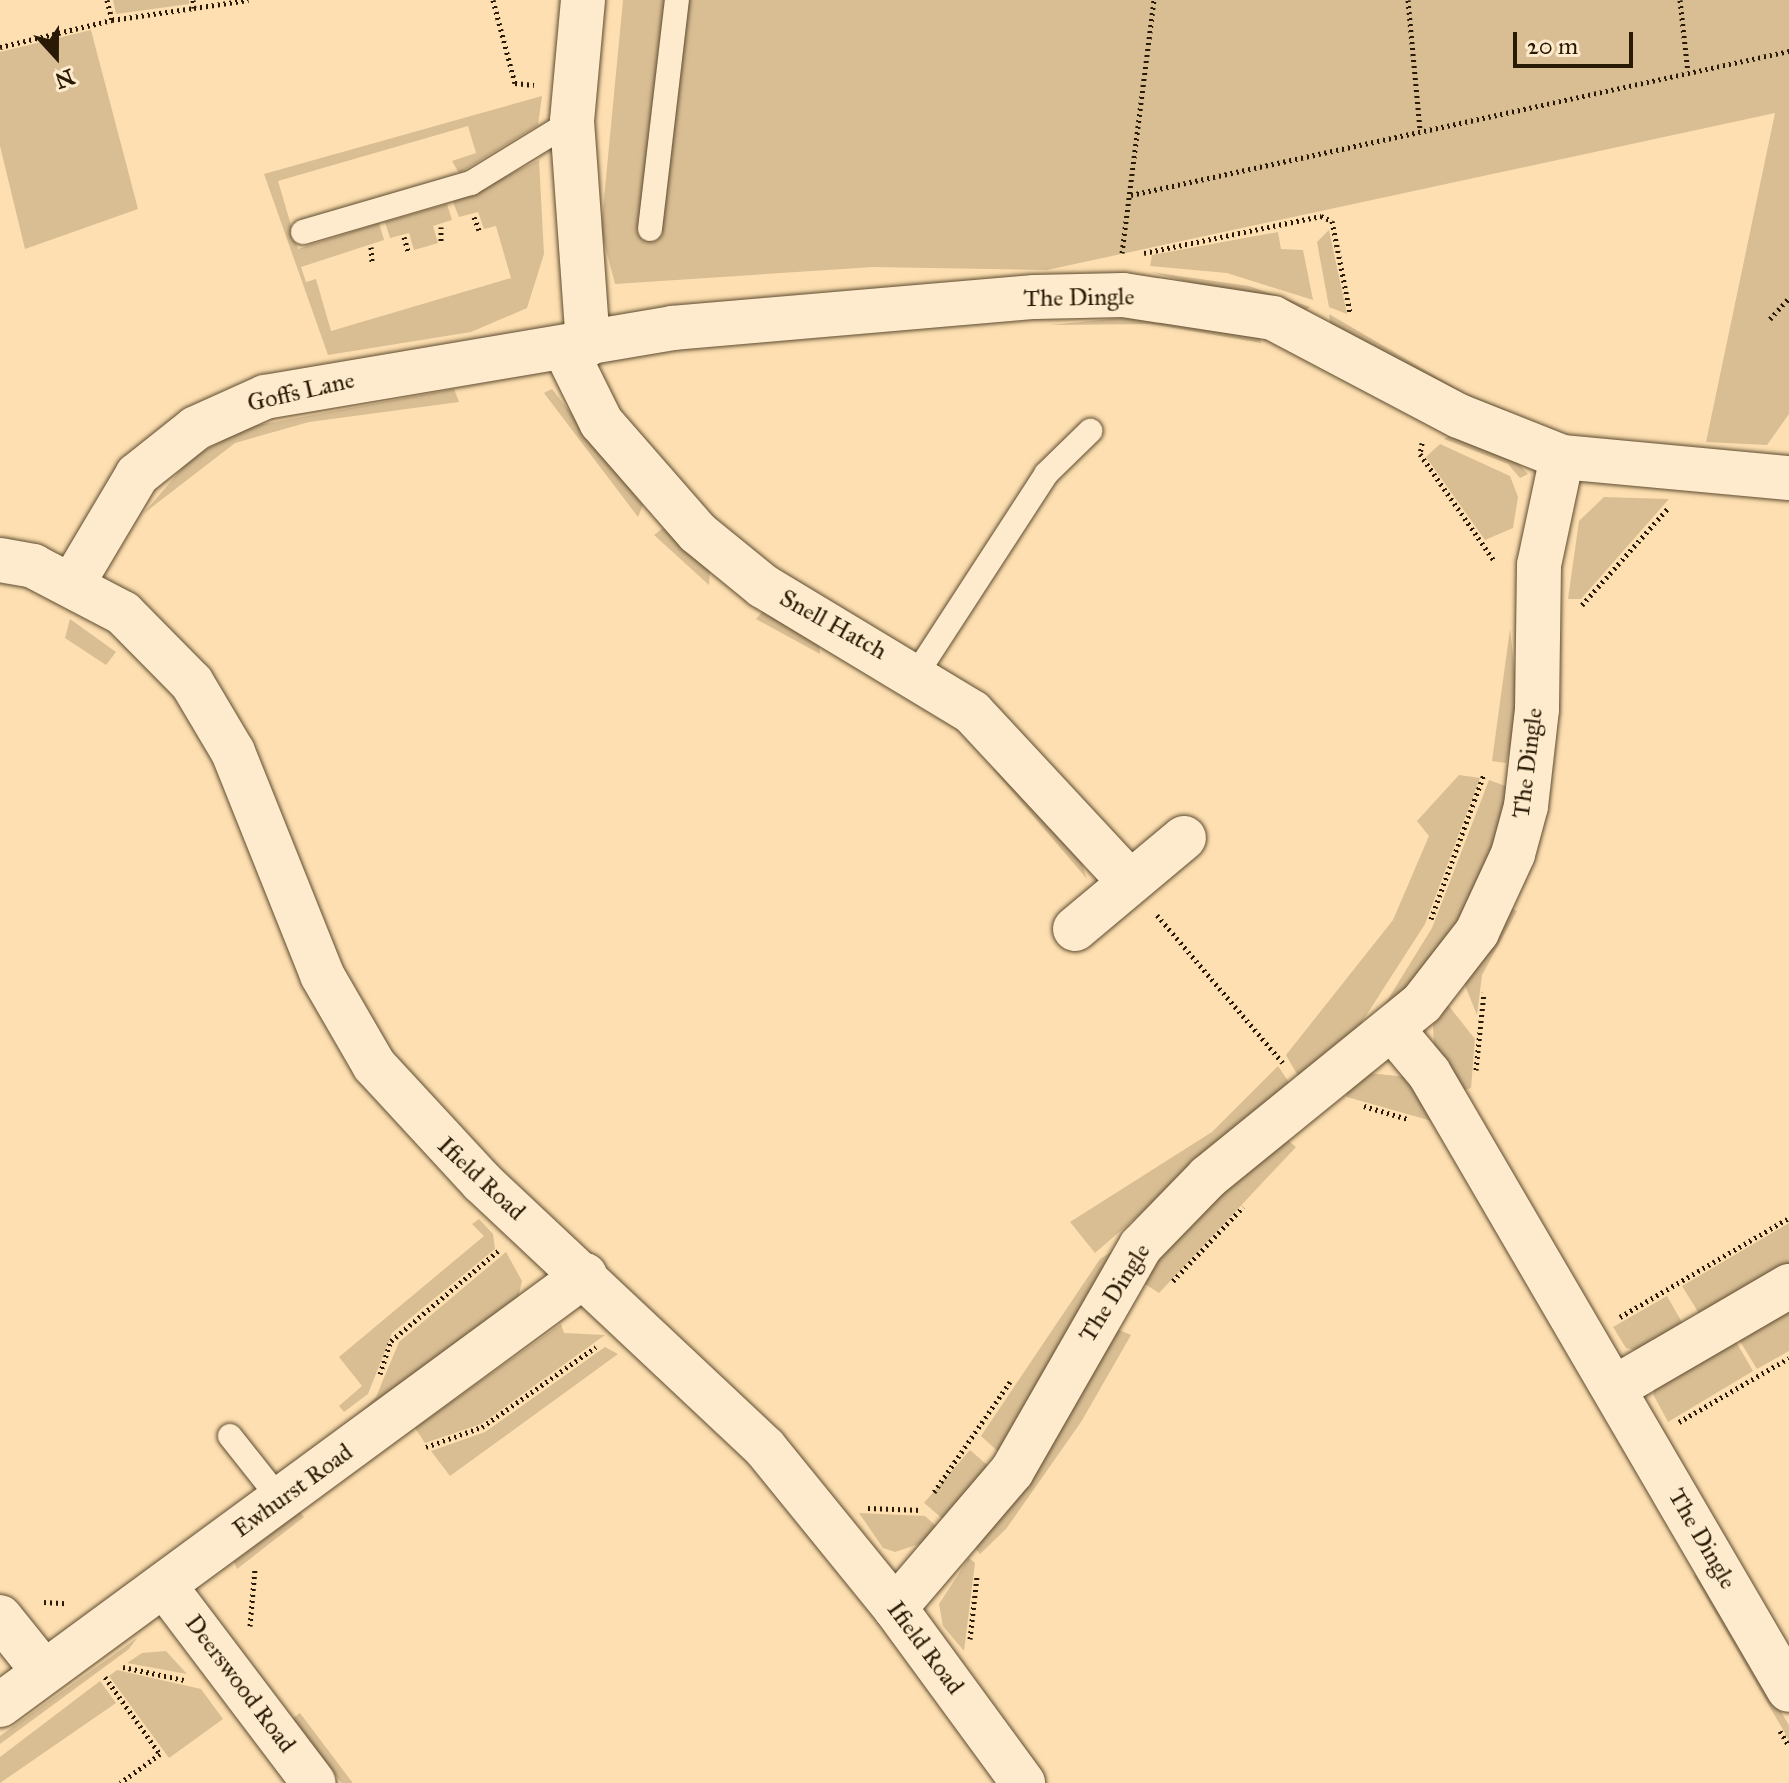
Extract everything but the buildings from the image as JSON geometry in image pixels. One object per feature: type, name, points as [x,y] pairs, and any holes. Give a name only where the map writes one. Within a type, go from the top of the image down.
[{"type":"street","points":[[576,346],[558,127],[583,0]]},
{"type":"street","name":"The Dingle","points":[[576,346],[672,328],[1035,297],[1183,301],[1312,332],[1459,416],[1562,457],[1789,478]]},
{"type":"street","name":"Goffs Lane","points":[[73,583],[137,475],[225,412],[326,384],[576,346]]},
{"type":"street","name":"Snell Hatch","points":[[576,346],[601,422],[698,533],[763,586],[917,673],[1002,736],[1130,882]]},
{"type":"street","name":"The Dingle","points":[[895,1608],[1012,1471],[1141,1246],[1208,1177],[1312,1091],[1393,1030],[1450,971],[1513,854],[1534,755],[1539,565],[1562,457]]},
{"type":"street","name":"Ifield Road","points":[[0,560],[73,583],[160,646],[214,716],[322,975],[374,1065],[437,1138],[765,1448],[895,1608],[1023,1783]]},
{"type":"street","points":[[1075,929],[1184,838]]},
{"type":"street","name":"The Dingle","points":[[1393,1030],[1429,1073],[1626,1381],[1782,1706]]},
{"type":"street","name":"Ewhurst Road","points":[[0,1705],[585,1275]]},
{"type":"street","points":[[1626,1381],[1789,1286]]},
{"type":"street","name":"Deerswood Road","points":[[164,1585],[314,1783]]},
{"type":"street","points":[[16,1609],[44,1672]]},
{"type":"lane","points":[[650,229],[677,0]]},
{"type":"lane","points":[[303,232],[471,183],[558,127]]},
{"type":"lane","points":[[917,673],[1046,474],[1090,431]]},
{"type":"lane","points":[[230,1436],[280,1499]]},
{"type":"path","points":[[107,0],[112,20]]},
{"type":"path","points":[[193,0],[194,8]]},
{"type":"path","points":[[0,47],[112,20],[248,0]]},
{"type":"path","points":[[493,0],[515,83],[547,93],[558,127]]},
{"type":"path","points":[[1154,0],[1123,258],[1321,216],[1332,221],[1352,321]]},
{"type":"path","points":[[1408,0],[1420,129]]},
{"type":"path","points":[[1680,0],[1688,72]]},
{"type":"path","points":[[1131,195],[1420,129],[1789,51]]},
{"type":"path","points":[[466,220],[475,217],[479,230]]},
{"type":"path","points":[[441,241],[437,228],[456,223]]},
{"type":"path","points":[[396,240],[404,237],[408,251]]},
{"type":"path","points":[[372,262],[368,248],[378,245]]},
{"type":"path","points":[[1770,319],[1789,298]]},
{"type":"path","points":[[1436,439],[1423,434],[1420,454],[1502,572]]},
{"type":"path","points":[[1572,615],[1680,494]]},
{"type":"path","points":[[1427,927],[1486,769]]},
{"type":"path","points":[[1130,882],[1312,1091],[1414,1121]]},
{"type":"path","points":[[1476,1079],[1485,978]]},
{"type":"path","points":[[1164,1295],[1252,1198]]},
{"type":"path","points":[[1626,1381],[1609,1324],[1789,1218]]},
{"type":"path","points":[[1669,1428],[1789,1358]]},
{"type":"path","points":[[249,1637],[256,1560]]},
{"type":"path","points":[[16,1609],[73,1604]]},
{"type":"path","points":[[114,1665],[190,1681]]},
{"type":"path","points":[[102,1674],[160,1754],[120,1783]]},
{"type":"path","points":[[1782,1706],[1789,1746]]},
{"type":"shaded area","points":[[113,0],[189,0],[189,4],[116,14]]},
{"type":"shaded area","points":[[623,0],[1789,0],[1789,414],[1767,445],[1706,442],[1775,113],[1047,270],[873,267],[615,284],[601,230]]},
{"type":"shaded area","points":[[91,30],[138,209],[25,249],[0,146],[0,52]]},
{"type":"shaded area","points":[[542,96],[538,125],[459,173],[452,161],[476,153],[468,126],[278,181],[298,249],[379,223],[384,240],[301,267],[306,282],[316,279],[331,331],[511,278],[496,226],[484,229],[478,212],[459,217],[453,202],[539,160],[544,254],[527,308],[471,332],[328,355],[264,174]]},
{"type":"shaded area","points":[[447,204],[452,220],[433,226],[438,243],[414,250],[409,233],[390,238],[385,222]]},
{"type":"shaded area","points":[[1329,230],[1347,314],[1329,307],[1317,242]]},
{"type":"shaded area","points":[[1278,232],[1281,249],[1303,250],[1313,300],[1227,273],[1150,266],[1152,255]]},
{"type":"shaded area","points":[[1151,272],[1249,286],[1310,307],[1304,312]]},
{"type":"shaded area","points":[[1329,314],[1466,394],[1506,410],[1498,416],[1392,359],[1330,324]]},
{"type":"shaded area","points":[[1151,315],[1259,334],[1261,343],[1151,324],[1050,325]]},
{"type":"shaded area","points":[[454,389],[459,402],[309,422],[235,443],[143,514],[191,458],[247,427]]},
{"type":"shaded area","points":[[552,389],[643,505],[638,517],[544,393]]},
{"type":"shaded area","points":[[1452,434],[1515,460],[1528,474],[1520,478],[1508,464],[1444,439]]},
{"type":"shaded area","points":[[1440,444],[1510,476],[1518,497],[1513,528],[1485,540],[1426,457]]},
{"type":"shaded area","points":[[1604,497],[1669,499],[1581,599],[1568,599],[1579,521]]},
{"type":"shaded area","points":[[663,528],[710,570],[709,585],[654,535]]},
{"type":"shaded area","points":[[764,610],[819,643],[820,654],[756,619]]},
{"type":"shaded area","points":[[70,619],[116,652],[106,665],[65,638]]},
{"type":"shaded area","points":[[1510,629],[1519,711],[1506,763],[1492,761]]},
{"type":"shaded area","points":[[1000,763],[1078,851],[1087,879],[993,769]]},
{"type":"shaded area","points":[[1459,775],[1480,778],[1425,924],[1360,1025],[1298,1076],[1286,1055],[1393,920],[1429,836],[1417,821]]},
{"type":"shaded area","points":[[1489,780],[1511,788],[1501,833],[1448,947],[1377,1017],[1432,928]]},
{"type":"shaded area","points":[[1511,908],[1517,911],[1482,975],[1477,1015],[1464,983]]},
{"type":"shaded area","points":[[1448,1005],[1475,1039],[1471,1088],[1464,1090],[1434,1048],[1433,1025]]},
{"type":"shaded area","points":[[1278,1066],[1290,1084],[1095,1253],[1070,1222],[1212,1132]]},
{"type":"shaded area","points":[[1368,1073],[1407,1077],[1439,1123],[1347,1097],[1344,1088]]},
{"type":"shaded area","points":[[1284,1137],[1296,1147],[1159,1293],[1139,1280],[1180,1226]]},
{"type":"shaded area","points":[[479,1219],[493,1234],[495,1249],[392,1333],[368,1394],[344,1412],[339,1406],[362,1386],[339,1357],[484,1236],[472,1224]]},
{"type":"shaded area","points":[[1789,1223],[1789,1269],[1700,1315],[1682,1286]]},
{"type":"shaded area","points":[[1130,1240],[1004,1457],[981,1436],[1100,1259]]},
{"type":"shaded area","points":[[506,1252],[522,1281],[517,1303],[356,1417],[376,1397],[399,1342]]},
{"type":"shaded area","points":[[1667,1296],[1683,1324],[1641,1351],[1626,1348],[1613,1327]]},
{"type":"shaded area","points":[[1789,1301],[1789,1351],[1757,1369],[1735,1333]]},
{"type":"shaded area","points":[[561,1324],[564,1333],[605,1335],[481,1424],[425,1443],[415,1428]]},
{"type":"shaded area","points":[[1110,1326],[1131,1335],[1081,1422],[1006,1529],[980,1554],[974,1547]]},
{"type":"shaded area","points":[[1732,1335],[1753,1371],[1668,1422],[1653,1394],[1660,1379]]},
{"type":"shaded area","points":[[605,1347],[618,1354],[450,1476],[431,1451],[485,1432]]},
{"type":"shaded area","points":[[970,1450],[994,1471],[948,1524],[924,1503]]},
{"type":"shaded area","points":[[300,1512],[304,1517],[237,1569],[234,1562]]},
{"type":"shaded area","points":[[859,1513],[925,1516],[946,1535],[895,1552],[883,1548]]},
{"type":"shaded area","points":[[969,1558],[975,1563],[964,1651],[943,1626],[939,1604]]},
{"type":"shaded area","points":[[1693,1575],[1701,1576],[1789,1725],[1789,1740]]},
{"type":"shaded area","points":[[137,1638],[129,1649],[0,1744],[0,1736]]},
{"type":"shaded area","points":[[166,1651],[187,1674],[127,1663],[142,1653]]},
{"type":"shaded area","points":[[117,1670],[201,1689],[223,1719],[169,1758],[109,1676]]},
{"type":"shaded area","points":[[100,1681],[116,1703],[0,1783],[0,1757]]},
{"type":"shaded area","points":[[300,1713],[352,1782],[341,1783],[293,1718]]}]
